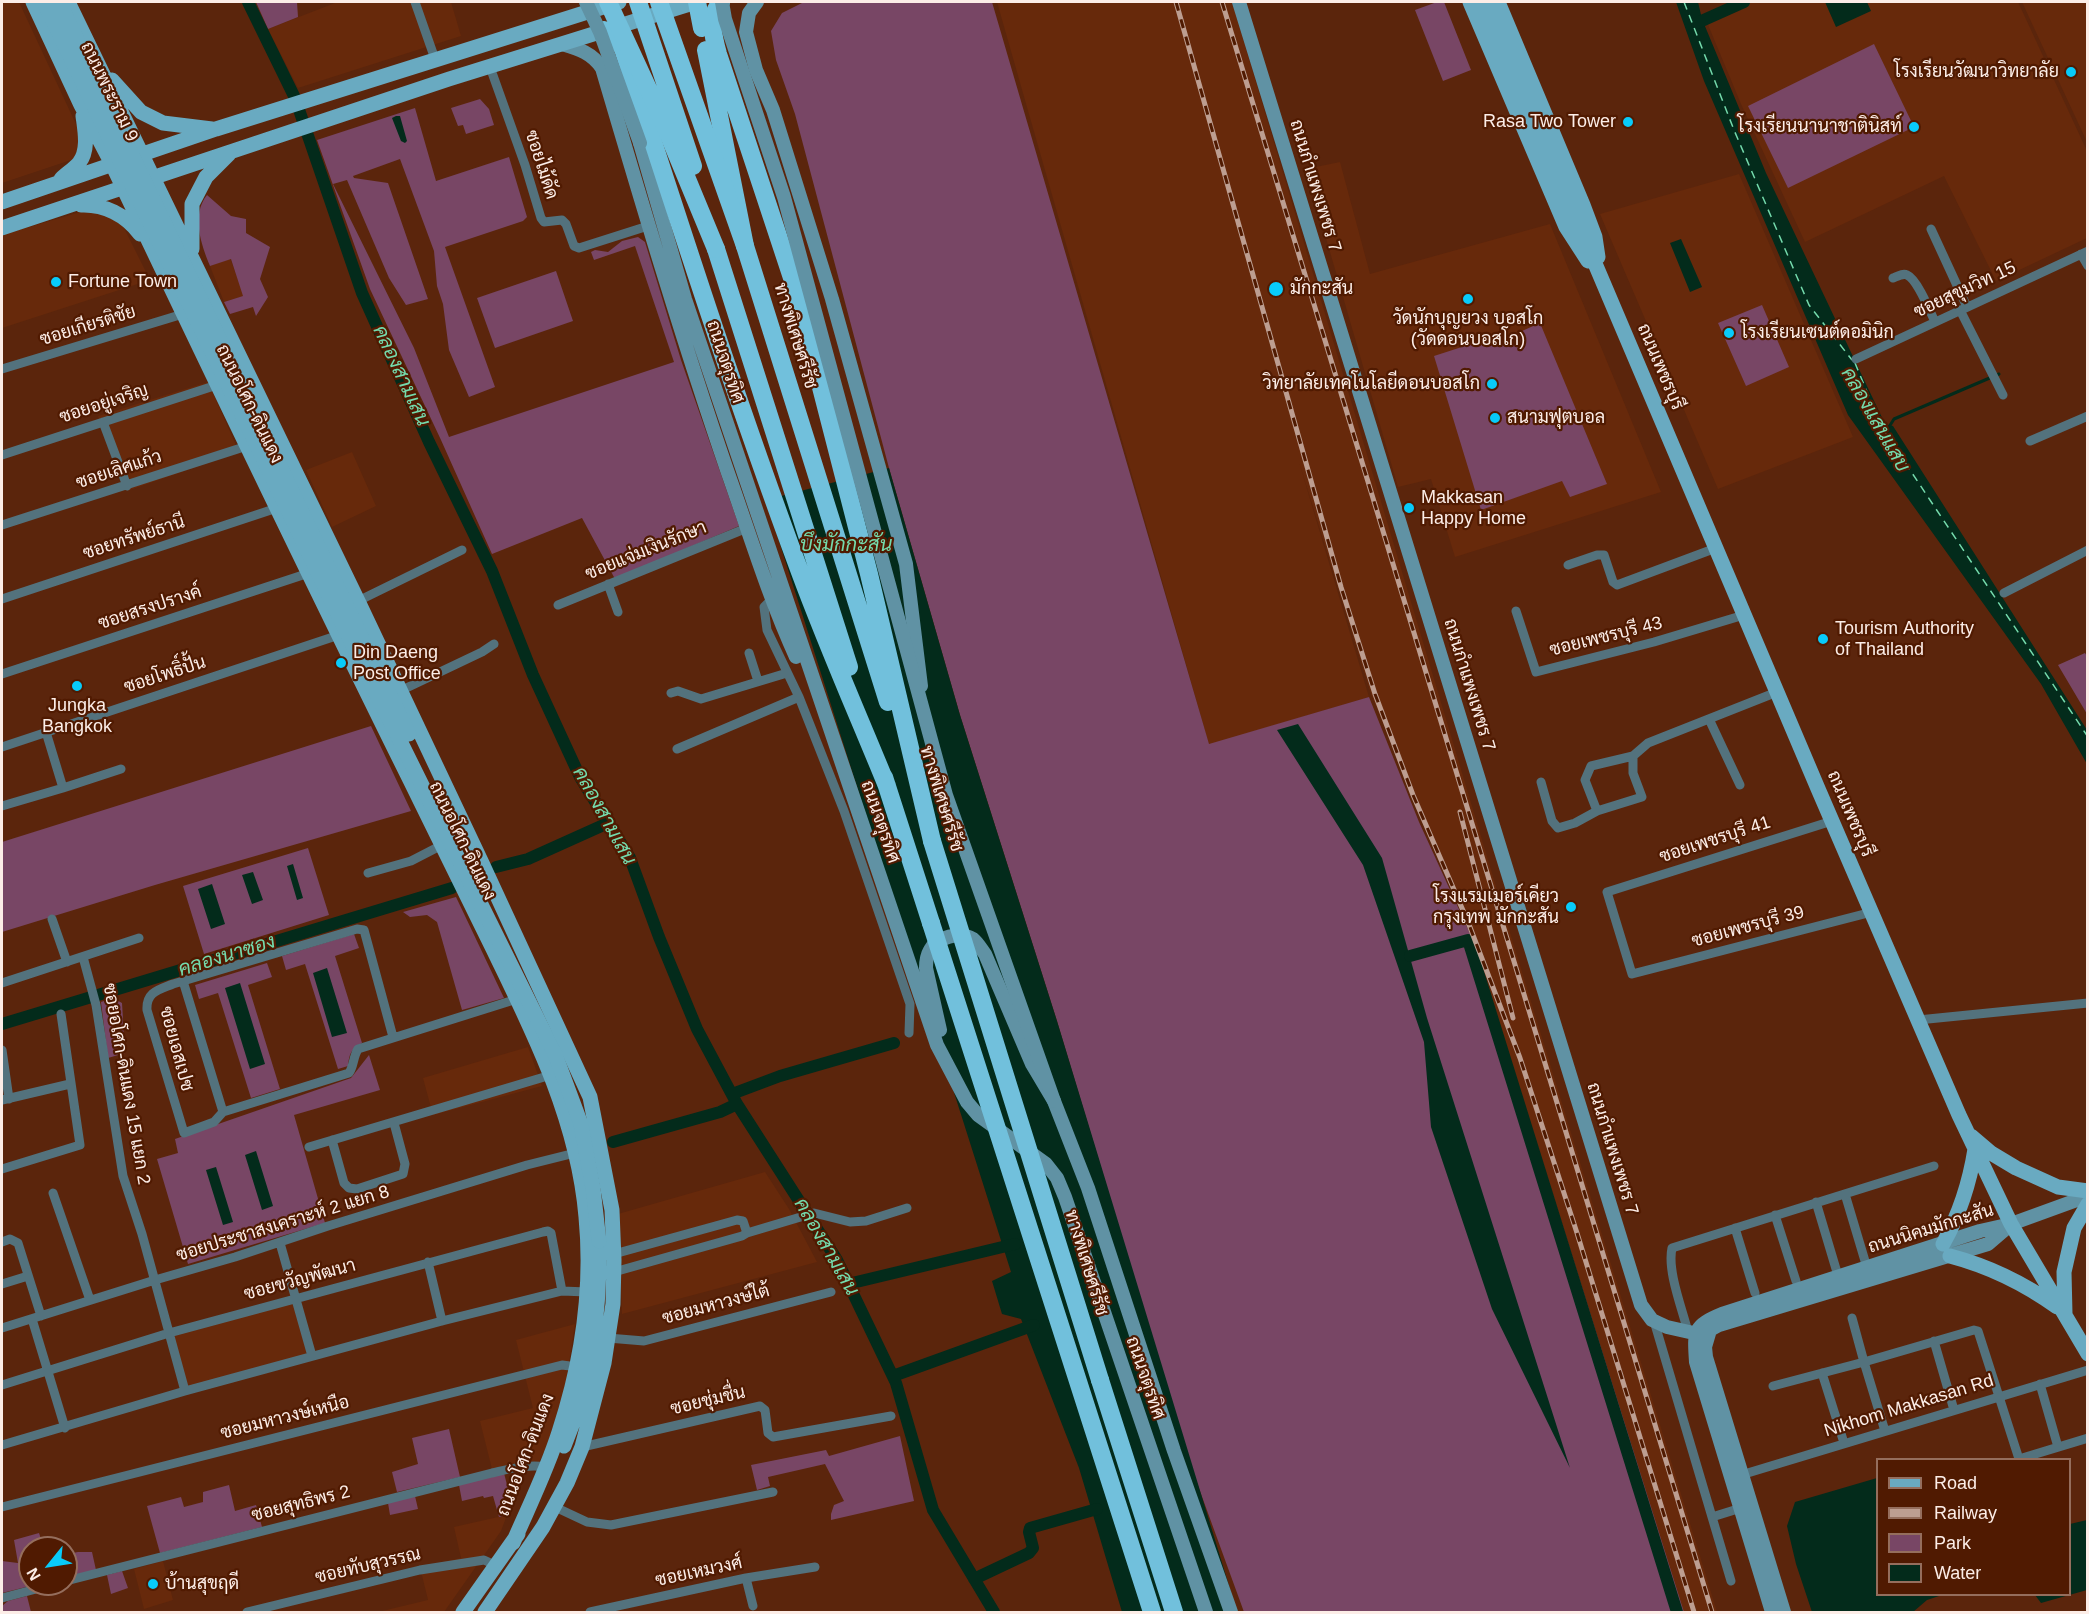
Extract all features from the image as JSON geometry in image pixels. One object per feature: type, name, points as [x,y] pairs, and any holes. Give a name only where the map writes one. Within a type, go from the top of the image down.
[{"type":"highway","points":[[638,2],[674,104],[716,249],[1152,1612]]},
{"type":"highway","name":"ทางพิเศษศรีรัช","points":[[659,2],[745,246],[1174,1612]]},
{"type":"highway","points":[[696,2],[745,246]]},
{"type":"highway","points":[[722,2],[713,10],[712,32],[796,290],[869,574],[932,841]]},
{"type":"highway","points":[[607,3],[663,121],[716,249]]},
{"type":"highway","points":[[604,30],[616,38],[623,49],[680,219],[705,302],[774,501],[828,644],[887,786]]},
{"type":"main road","name":"ถนนพระราม 9","points":[[33,2],[81,105],[112,164]]},
{"type":"main road","name":"ถนนพระราม 9","points":[[44,2],[145,196]]},
{"type":"main road","name":"ถนนพระราม 9","points":[[60,2],[145,196]]},
{"type":"main road","name":"ถนนพระราม 9","points":[[68,2],[142,153]]},
{"type":"main road","name":"ถนนจตุรทิศ","points":[[586,2],[600,32],[640,143],[684,299],[937,1045],[968,1102],[978,1115],[1046,1164],[1057,1178],[1206,1612]]},
{"type":"main road","points":[[2,202],[216,129],[607,3],[619,2]]},
{"type":"main road","points":[[2,228],[345,114],[696,2]]},
{"type":"main road","name":"ถนนจตุรทิศ","points":[[722,2],[725,20],[784,197],[923,703],[946,795],[1054,1101],[1088,1188],[1174,1451],[1231,1612]]},
{"type":"main road","points":[[757,2],[749,13],[746,32],[756,70],[773,110],[832,299],[906,564],[923,703]]},
{"type":"main road","name":"ถนนกำแพงเพชร 7","points":[[1239,2],[1641,1305],[1654,1321]]},
{"type":"main road","name":"ถนนเพชรบุรี","points":[[1470,2],[1566,227],[1600,278]]},
{"type":"main road","name":"ถนนเพชรบุรี","points":[[1484,2],[1832,821],[1972,1141],[2011,1224],[2088,1354]]},
{"type":"main road","name":"ถนนเพชรบุรี","points":[[1498,2],[1595,237],[1600,278]]},
{"type":"main road","points":[[562,44],[595,57],[602,68],[694,374],[772,599],[824,716]]},
{"type":"main road","points":[[96,59],[141,112],[163,123],[216,129]]},
{"type":"main road","points":[[57,184],[79,162],[85,150],[81,105]]},
{"type":"main road","points":[[192,254],[192,204],[206,177],[231,152]]},
{"type":"main road","name":"ถนนอโศก-ดินแดง","points":[[142,153],[358,601],[590,1097],[612,1210],[613,1304],[604,1363],[582,1447],[555,1507],[485,1612]]},
{"type":"main road","name":"ถนนอโศก-ดินแดง","points":[[112,164],[217,385],[517,999],[551,1075],[563,1110],[575,1153],[586,1213],[589,1253],[587,1292],[578,1367],[559,1433],[513,1542]]},
{"type":"main road","name":"ถนนอโศก-ดินแดง","points":[[145,196],[454,826],[507,918]]},
{"type":"main road","name":"ถนนอโศก-ดินแดง","points":[[145,196],[360,660],[555,1054],[581,1124],[593,1188],[599,1241],[600,1283],[591,1358],[570,1433],[555,1470],[513,1542],[463,1612]]},
{"type":"main road","points":[[63,207],[100,206],[123,216],[135,228],[156,257]]},
{"type":"main road","points":[[235,420],[264,407]]},
{"type":"main road","points":[[266,485],[295,472]]},
{"type":"main road","points":[[943,1059],[941,1034],[926,968],[927,958],[936,942],[954,936],[966,936],[975,940],[985,954],[1032,1064],[1054,1101]]},
{"type":"main road","points":[[1972,1141],[2016,1168],[2058,1187],[2088,1193]]},
{"type":"main road","points":[[1972,1141],[1971,1170],[1946,1250],[2040,1295],[2064,1314]]},
{"type":"main road","points":[[2011,1224],[2088,1193]]},
{"type":"main road","points":[[2064,1314],[2064,1272],[2074,1228],[2088,1204]]},
{"type":"main road","name":"ถนนนิคมมักกะสัน","points":[[1697,1334],[1704,1322],[1722,1314],[1946,1250],[1988,1244],[2011,1224]]},
{"type":"main road","points":[[1654,1321],[1697,1334]]},
{"type":"main road","points":[[1697,1334],[1784,1612]]},
{"type":"main road","points":[[1697,1334],[1696,1362],[1772,1612]]},
{"type":"street","points":[[415,2],[435,59]]},
{"type":"street","name":"ซอยไม้ดัด","points":[[490,67],[544,222],[562,220],[566,224],[574,246],[579,248],[648,226]]},
{"type":"street","points":[[1931,229],[2003,395]]},
{"type":"street","points":[[2084,252],[2088,266]]},
{"type":"street","name":"ซอยสุขุมวิท 15","points":[[1856,359],[2084,252]]},
{"type":"street","points":[[1893,278],[1904,274],[1910,276],[1916,283],[1935,321]]},
{"type":"street","name":"ซอยเกียรติชัย","points":[[2,369],[183,314]]},
{"type":"street","name":"ซอยอยู่เจริญ","points":[[2,455],[217,385]]},
{"type":"street","points":[[2030,441],[2088,416]]},
{"type":"street","points":[[103,422],[127,486]]},
{"type":"street","name":"ซอยเลิศแก้ว","points":[[2,525],[247,446]]},
{"type":"street","name":"ซอยทรัพย์ธานี","points":[[2,599],[277,508]]},
{"type":"street","name":"ซอยแจ่มเงินรักษา","points":[[558,605],[747,528]]},
{"type":"street","points":[[1568,565],[1597,555],[1604,555],[1613,582],[1617,585],[1716,548]]},
{"type":"street","points":[[358,601],[462,550]]},
{"type":"street","points":[[2004,593],[2088,550]]},
{"type":"street","name":"ซอยสรงปรางค์","points":[[2,674],[309,573]]},
{"type":"street","points":[[608,584],[618,612]]},
{"type":"street","points":[[772,599],[764,607],[767,630],[799,697],[844,811],[910,1004],[909,1033]]},
{"type":"street","name":"ซอยเพชรบุรี 43","points":[[1516,611],[1536,672],[1654,642],[1744,615]]},
{"type":"street","name":"ซอยโพธิ์ปั้น","points":[[2,747],[339,635]]},
{"type":"street","points":[[400,691],[494,644]]},
{"type":"street","points":[[749,653],[758,681]]},
{"type":"street","points":[[671,693],[678,691],[701,699],[787,673]]},
{"type":"street","points":[[1597,811],[1586,780],[1590,766],[1633,756],[1648,743],[1777,692]]},
{"type":"street","points":[[677,750],[799,697]]},
{"type":"street","points":[[1709,719],[1740,785]]},
{"type":"street","points":[[46,732],[63,788]]},
{"type":"street","points":[[1541,782],[1552,820],[1558,828],[1597,811],[1642,797],[1633,773],[1633,756]]},
{"type":"street","points":[[2,807],[121,770]]},
{"type":"street","name":"ซอยเพชรบุรี 41","points":[[1632,974],[1608,892],[1832,821]]},
{"type":"street","points":[[368,873],[411,861],[442,845]]},
{"type":"street","name":"ซอยเพชรบุรี 39","points":[[1632,974],[1872,912]]},
{"type":"street","points":[[52,919],[67,962]]},
{"type":"street","name":"ซอยเอสเปซ","points":[[393,1037],[364,930],[357,929],[183,981],[154,992],[147,1002],[147,1010],[180,1126],[184,1132],[214,1122],[223,1112],[341,1077],[353,1068],[354,1055],[358,1049],[517,999]]},
{"type":"street","points":[[2,983],[139,938]]},
{"type":"street","name":"ซอยอโศก-ดินแดง 15 แยก 2","points":[[83,957],[93,988],[123,1176],[155,1280],[185,1391]]},
{"type":"street","points":[[183,981],[223,1112]]},
{"type":"street","points":[[1918,1020],[2088,1003]]},
{"type":"street","points":[[2,1169],[80,1145],[61,1014]]},
{"type":"street","points":[[2,1050],[5,1100],[70,1084]]},
{"type":"street","points":[[309,1147],[551,1075]]},
{"type":"street","points":[[332,1140],[344,1183],[351,1189],[357,1189],[403,1173],[405,1164],[394,1123]]},
{"type":"street","name":"ซอยประชาสงเคราะห์ 2 แยก 8","points":[[2,1328],[280,1243],[328,1226],[575,1153]]},
{"type":"street","points":[[1697,1334],[1674,1279],[1670,1256],[1672,1248],[1934,1166]]},
{"type":"street","points":[[53,1193],[90,1300]]},
{"type":"street","points":[[1845,1194],[1865,1260]]},
{"type":"street","points":[[1816,1202],[1836,1269]]},
{"type":"street","points":[[614,1272],[814,1213],[850,1222],[866,1221],[907,1209]]},
{"type":"street","points":[[1775,1215],[1796,1281]]},
{"type":"street","points":[[614,1254],[737,1220],[743,1221],[747,1233]]},
{"type":"street","points":[[1736,1228],[1755,1293]]},
{"type":"street","name":"ซอยขวัญพัฒนา","points":[[2,1385],[169,1333],[548,1231],[551,1233],[562,1291]]},
{"type":"street","points":[[2,1242],[10,1239],[18,1243],[28,1276],[47,1370],[65,1428]]},
{"type":"street","points":[[280,1243],[312,1356]]},
{"type":"street","points":[[428,1262],[442,1321]]},
{"type":"street","points":[[2,1284],[28,1276]]},
{"type":"street","points":[[2,1445],[185,1391],[442,1321],[562,1291],[587,1292]]},
{"type":"street","name":"ซอยมหาวงษ์ใต้","points":[[608,1338],[644,1341],[831,1292]]},
{"type":"street","points":[[1851,1318],[1885,1431]]},
{"type":"street","points":[[1654,1321],[1731,1581]]},
{"type":"street","points":[[1773,1386],[1974,1330],[1978,1331],[2019,1458]]},
{"type":"street","points":[[1934,1341],[1954,1410]]},
{"type":"street","name":"ซอยมหาวงษ์เหนือ","points":[[2,1507],[562,1365],[578,1367]]},
{"type":"street","name":"Nikhom Makkasan Rd","points":[[1741,1474],[2088,1370]]},
{"type":"street","points":[[1822,1373],[1844,1443]]},
{"type":"street","points":[[2040,1384],[2058,1448]]},
{"type":"street","name":"ซอยชุ่มชื่น","points":[[582,1447],[760,1406],[765,1410],[768,1433],[773,1437],[891,1416]]},
{"type":"street","points":[[2023,1458],[2088,1438]]},
{"type":"street","name":"ซอยสุทธิพร 2","points":[[78,1578],[502,1471],[534,1465],[546,1467]]},
{"type":"street","points":[[555,1507],[587,1522],[611,1525],[772,1492]]},
{"type":"street","points":[[1712,1517],[1741,1508]]},
{"type":"street","name":"ซอยทับสุวรรณ","points":[[247,1612],[417,1571],[484,1560],[497,1566]]},
{"type":"street","name":"ซอยเหมวงศ์","points":[[590,1612],[746,1578],[815,1567]]},
{"type":"street","points":[[746,1578],[753,1606]]},
{"type":"street","points":[[2,1598],[18,1594]]},
{"type":"shaded area","points":[[2,2],[19,2],[82,137],[74,159],[2,183]]},
{"type":"shaded area","points":[[335,2],[451,2],[461,36],[298,88],[268,29]]},
{"type":"shaded area","points":[[997,2],[1232,2],[1497,890],[1717,1612],[1684,1612],[1473,940],[1371,694],[1299,462],[1369,697],[1209,745]]},
{"type":"shaded area","name":"โรงเรียนนานาชาตินิสท์","points":[[1740,2],[2018,2],[2087,151],[2087,238],[1996,281],[1944,176],[1805,242],[1741,104],[1704,15]]},
{"type":"shaded area","name":"โรงเรียนวัฒนาวิทยาลัย","points":[[2022,2],[2087,2],[2087,142]]},
{"type":"shaded area","name":"วิทยาลัยเทคโนโลยีดอนบอสโก","points":[[1340,162],[1370,274],[1550,224],[1661,492],[1455,557],[1431,479],[1398,487],[1306,169]]},
{"type":"shaded area","name":"โรงเรียนเซนต์ดอมินิก","points":[[1739,174],[1853,437],[1718,489],[1600,214]]},
{"type":"shaded area","points":[[87,210],[121,222],[150,280],[2,328],[2,235]]},
{"type":"shaded area","points":[[230,258],[244,296],[224,302],[210,266]]},
{"type":"shaded area","points":[[208,382],[239,452],[127,491],[111,455],[98,416]]},
{"type":"shaded area","points":[[352,452],[376,506],[332,527],[306,470]]},
{"type":"shaded area","points":[[528,1047],[542,1086],[433,1115],[423,1078]]},
{"type":"shaded area","points":[[765,1172],[789,1209],[817,1262],[622,1314],[618,1214]]},
{"type":"shaded area","points":[[296,1296],[314,1359],[186,1390],[170,1331]]},
{"type":"shaded area","points":[[575,1324],[565,1388],[546,1449],[539,1462],[525,1461],[492,1469],[480,1421],[533,1408],[516,1340]]},
{"type":"shaded area","points":[[507,1515],[501,1531],[444,1612],[378,1612],[428,1600],[420,1567],[461,1558],[454,1527]]},
{"type":"shaded area","name":"บ้านสุขฤดี","points":[[163,1561],[173,1600],[144,1609],[134,1569]]},
{"type":"green space","points":[[256,2],[297,2],[298,17],[268,29]]},
{"type":"green space","points":[[804,2],[992,2],[1209,744],[1369,697],[1419,822],[1473,940],[1684,1612],[1244,1612],[1189,1461],[1057,1021],[960,715],[889,468],[795,114],[776,60],[771,31],[782,13]]},
{"type":"green space","points":[[1437,2],[1444,2],[1471,70],[1443,81],[1415,10]]},
{"type":"green space","points":[[1874,44],[1914,127],[1788,188],[1748,106]]},
{"type":"green space","points":[[480,99],[489,109],[494,125],[466,134],[463,125],[458,126],[451,108]]},
{"type":"green space","points":[[415,108],[436,181],[509,157],[527,217],[523,221],[445,247],[495,387],[469,397],[449,350],[443,304],[437,286],[434,251],[400,159],[353,176],[388,183],[428,299],[406,305],[389,278],[347,180],[333,184],[414,348],[449,437],[674,362],[635,246],[594,260],[591,252],[595,250],[608,252],[622,241],[638,237],[645,242],[681,360],[739,526],[615,579],[582,518],[492,554],[370,289],[317,140]]},
{"type":"green space","points":[[207,195],[231,216],[246,219],[246,233],[270,247],[260,279],[268,297],[256,316],[253,307],[230,314],[224,302],[243,296],[231,259],[210,266],[199,230],[199,211]]},
{"type":"green space","points":[[556,271],[573,321],[495,348],[477,298]]},
{"type":"green space","points":[[1762,305],[1789,367],[1746,386],[1718,323]]},
{"type":"green space","name":"สนามฟุตบอล","points":[[1540,323],[1607,484],[1570,497],[1562,481],[1481,510],[1434,356],[1502,334],[1504,339]]},
{"type":"green space","points":[[2085,653],[2088,658],[2087,714],[2058,665]]},
{"type":"green space","points":[[371,726],[411,811],[2,932],[2,842]]},
{"type":"green space","points":[[308,848],[329,915],[204,954],[183,886]]},
{"type":"green space","points":[[456,897],[504,998],[462,1010],[437,922],[427,915],[410,917],[403,912]]},
{"type":"green space","points":[[354,934],[359,948],[335,956],[362,1043],[351,1052],[348,1066],[338,1069],[305,964],[286,970],[282,956]]},
{"type":"green space","points":[[267,963],[272,977],[248,985],[280,1089],[251,1098],[218,993],[199,999],[195,985]]},
{"type":"green space","points":[[113,998],[122,1003],[125,1053],[108,1058],[101,1002]]},
{"type":"green space","points":[[369,1055],[380,1090],[294,1115],[325,1223],[188,1264],[157,1159],[178,1153],[175,1139],[351,1078]]},
{"type":"green space","points":[[449,1429],[460,1477],[397,1492],[392,1472],[418,1464],[412,1438]]},
{"type":"green space","points":[[900,1436],[914,1501],[831,1520],[834,1505],[844,1501],[825,1464],[768,1477],[770,1486],[757,1490],[751,1465],[826,1450],[829,1456]]},
{"type":"green space","points":[[504,1473],[512,1505],[507,1515],[499,1517],[493,1496],[462,1501],[459,1485]]},
{"type":"green space","points":[[229,1485],[235,1511],[256,1505],[262,1527],[160,1553],[147,1506],[181,1497],[184,1507],[203,1502],[203,1492]]},
{"type":"green space","points":[[415,1496],[418,1509],[390,1515],[388,1503]]},
{"type":"green space","points":[[18,1539],[18,1563],[14,1540]]},
{"type":"green space","points":[[78,1552],[92,1552],[96,1570],[78,1574]]},
{"type":"green space","points":[[2,1561],[18,1563],[18,1589],[2,1593]]},
{"type":"green space","points":[[122,1571],[128,1588],[111,1594],[107,1575]]},
{"type":"green space","points":[[27,1596],[31,1612],[2,1612],[2,1606],[8,1601]]},
{"type":"water","name":"คลองแสนแสบ","points":[[1676,2],[1698,2],[1702,19],[1766,173],[1885,424],[1893,426],[2087,730],[2087,764],[2041,684],[1848,415],[1704,81]]},
{"type":"water","points":[[1825,2],[1867,2],[1871,11],[1836,27]]},
{"type":"water","points":[[400,116],[407,141],[405,143],[401,141],[392,118]]},
{"type":"water","points":[[1681,239],[1702,287],[1690,292],[1670,243]]},
{"type":"water","name":"บึงมักกะสัน","points":[[889,468],[960,715],[1057,1021],[1237,1612],[1122,1612],[1079,1468],[1021,1319],[1002,1314],[992,1281],[1011,1272],[766,500]]},
{"type":"water","points":[[1298,724],[1382,858],[1427,1018],[1570,1468],[1492,1309],[1431,1127],[1424,1042],[1363,865],[1277,730]]},
{"type":"water","points":[[293,864],[303,898],[297,900],[287,866]]},
{"type":"water","points":[[253,872],[263,900],[252,904],[242,875]]},
{"type":"water","points":[[212,884],[225,924],[211,929],[198,889]]},
{"type":"water","points":[[327,968],[347,1033],[332,1037],[313,973]]},
{"type":"water","points":[[240,983],[265,1064],[250,1069],[225,988]]},
{"type":"water","points":[[256,1151],[273,1206],[262,1210],[245,1155]]},
{"type":"water","points":[[216,1167],[233,1222],[223,1225],[206,1170]]},
{"type":"water","points":[[1876,1478],[1876,1596],[1939,1596],[1927,1600],[1913,1612],[1812,1612],[1796,1564],[1787,1526],[1795,1502]]},
{"type":"water","points":[[2087,1520],[2087,1590],[2071,1595],[2071,1524]]},
{"type":"water","points":[[2036,1596],[2066,1596],[2041,1603]]},
{"type":"waterway","name":"คลองสามเสน","points":[[248,2],[295,98],[362,293],[429,442],[492,571],[533,675],[580,777],[630,858],[659,937],[697,1029],[737,1104],[837,1260],[896,1383],[933,1510],[994,1612]]},
{"type":"waterway","points":[[1697,23],[1744,2]]},
{"type":"waterway","points":[[1889,427],[1894,419],[1999,374]]},
{"type":"waterway","name":"คลองนาซอง","points":[[496,867],[528,859],[608,823]]},
{"type":"waterway","name":"คลองนาซอง","points":[[2,1024],[452,888]]},
{"type":"waterway","points":[[1410,956],[1468,940],[1677,1612]]},
{"type":"waterway","points":[[732,1094],[780,1076],[894,1043]]},
{"type":"waterway","points":[[613,1142],[720,1112],[737,1104]]},
{"type":"waterway","points":[[848,1284],[1015,1244]]},
{"type":"waterway","points":[[893,1376],[1034,1325]]},
{"type":"waterway","points":[[974,1579],[1029,1553],[1033,1548],[1030,1528],[1097,1509]]},
{"type":"ferry route","points":[[1684,2],[1734,130],[1809,305],[1852,360]]},
{"type":"ferry route","points":[[1855,363],[1882,428],[2088,737]]},
{"type":"railway","points":[[1176,2],[1341,587],[1375,694],[1413,795],[1468,922],[1520,1058],[1577,1233],[1694,1612]]},
{"type":"railway","points":[[1222,2],[1712,1612]]},
{"type":"railway","points":[[1460,812],[1513,1018]]},
{"type":"place","name":"โรงเรียนวัฒนาวิทยาลัย","points":[[2071,72]]},
{"type":"place","name":"Rasa Two Tower","points":[[1628,122]]},
{"type":"place","name":"โรงเรียนนานาชาตินิสท์","points":[[1914,127]]},
{"type":"place","name":"Fortune Town","points":[[56,282]]},
{"type":"place","name":"มักกะสัน","points":[[1276,289]]},
{"type":"place","name":"วัดนักบุญยวง บอสโก (วัดดอนบอสโก)","points":[[1468,299]]},
{"type":"place","name":"โรงเรียนเซนต์ดอมินิก","points":[[1729,333]]},
{"type":"place","name":"วิทยาลัยเทคโนโลยีดอนบอสโก","points":[[1492,384]]},
{"type":"place","name":"สนามฟุตบอล","points":[[1495,418]]},
{"type":"place","name":"Makkasan Happy Home","points":[[1409,508]]},
{"type":"place","name":"Tourism Authority of Thailand","points":[[1823,639]]},
{"type":"place","name":"Din Daeng Post Office","points":[[341,663]]},
{"type":"place","name":"Jungka Bangkok","points":[[77,686]]},
{"type":"place","name":"โรงแรมเมอร์เคียว กรุงเทพ มักกะสัน","points":[[1571,907]]},
{"type":"place","name":"บ้านสุขฤดี","points":[[153,1584]]}]
